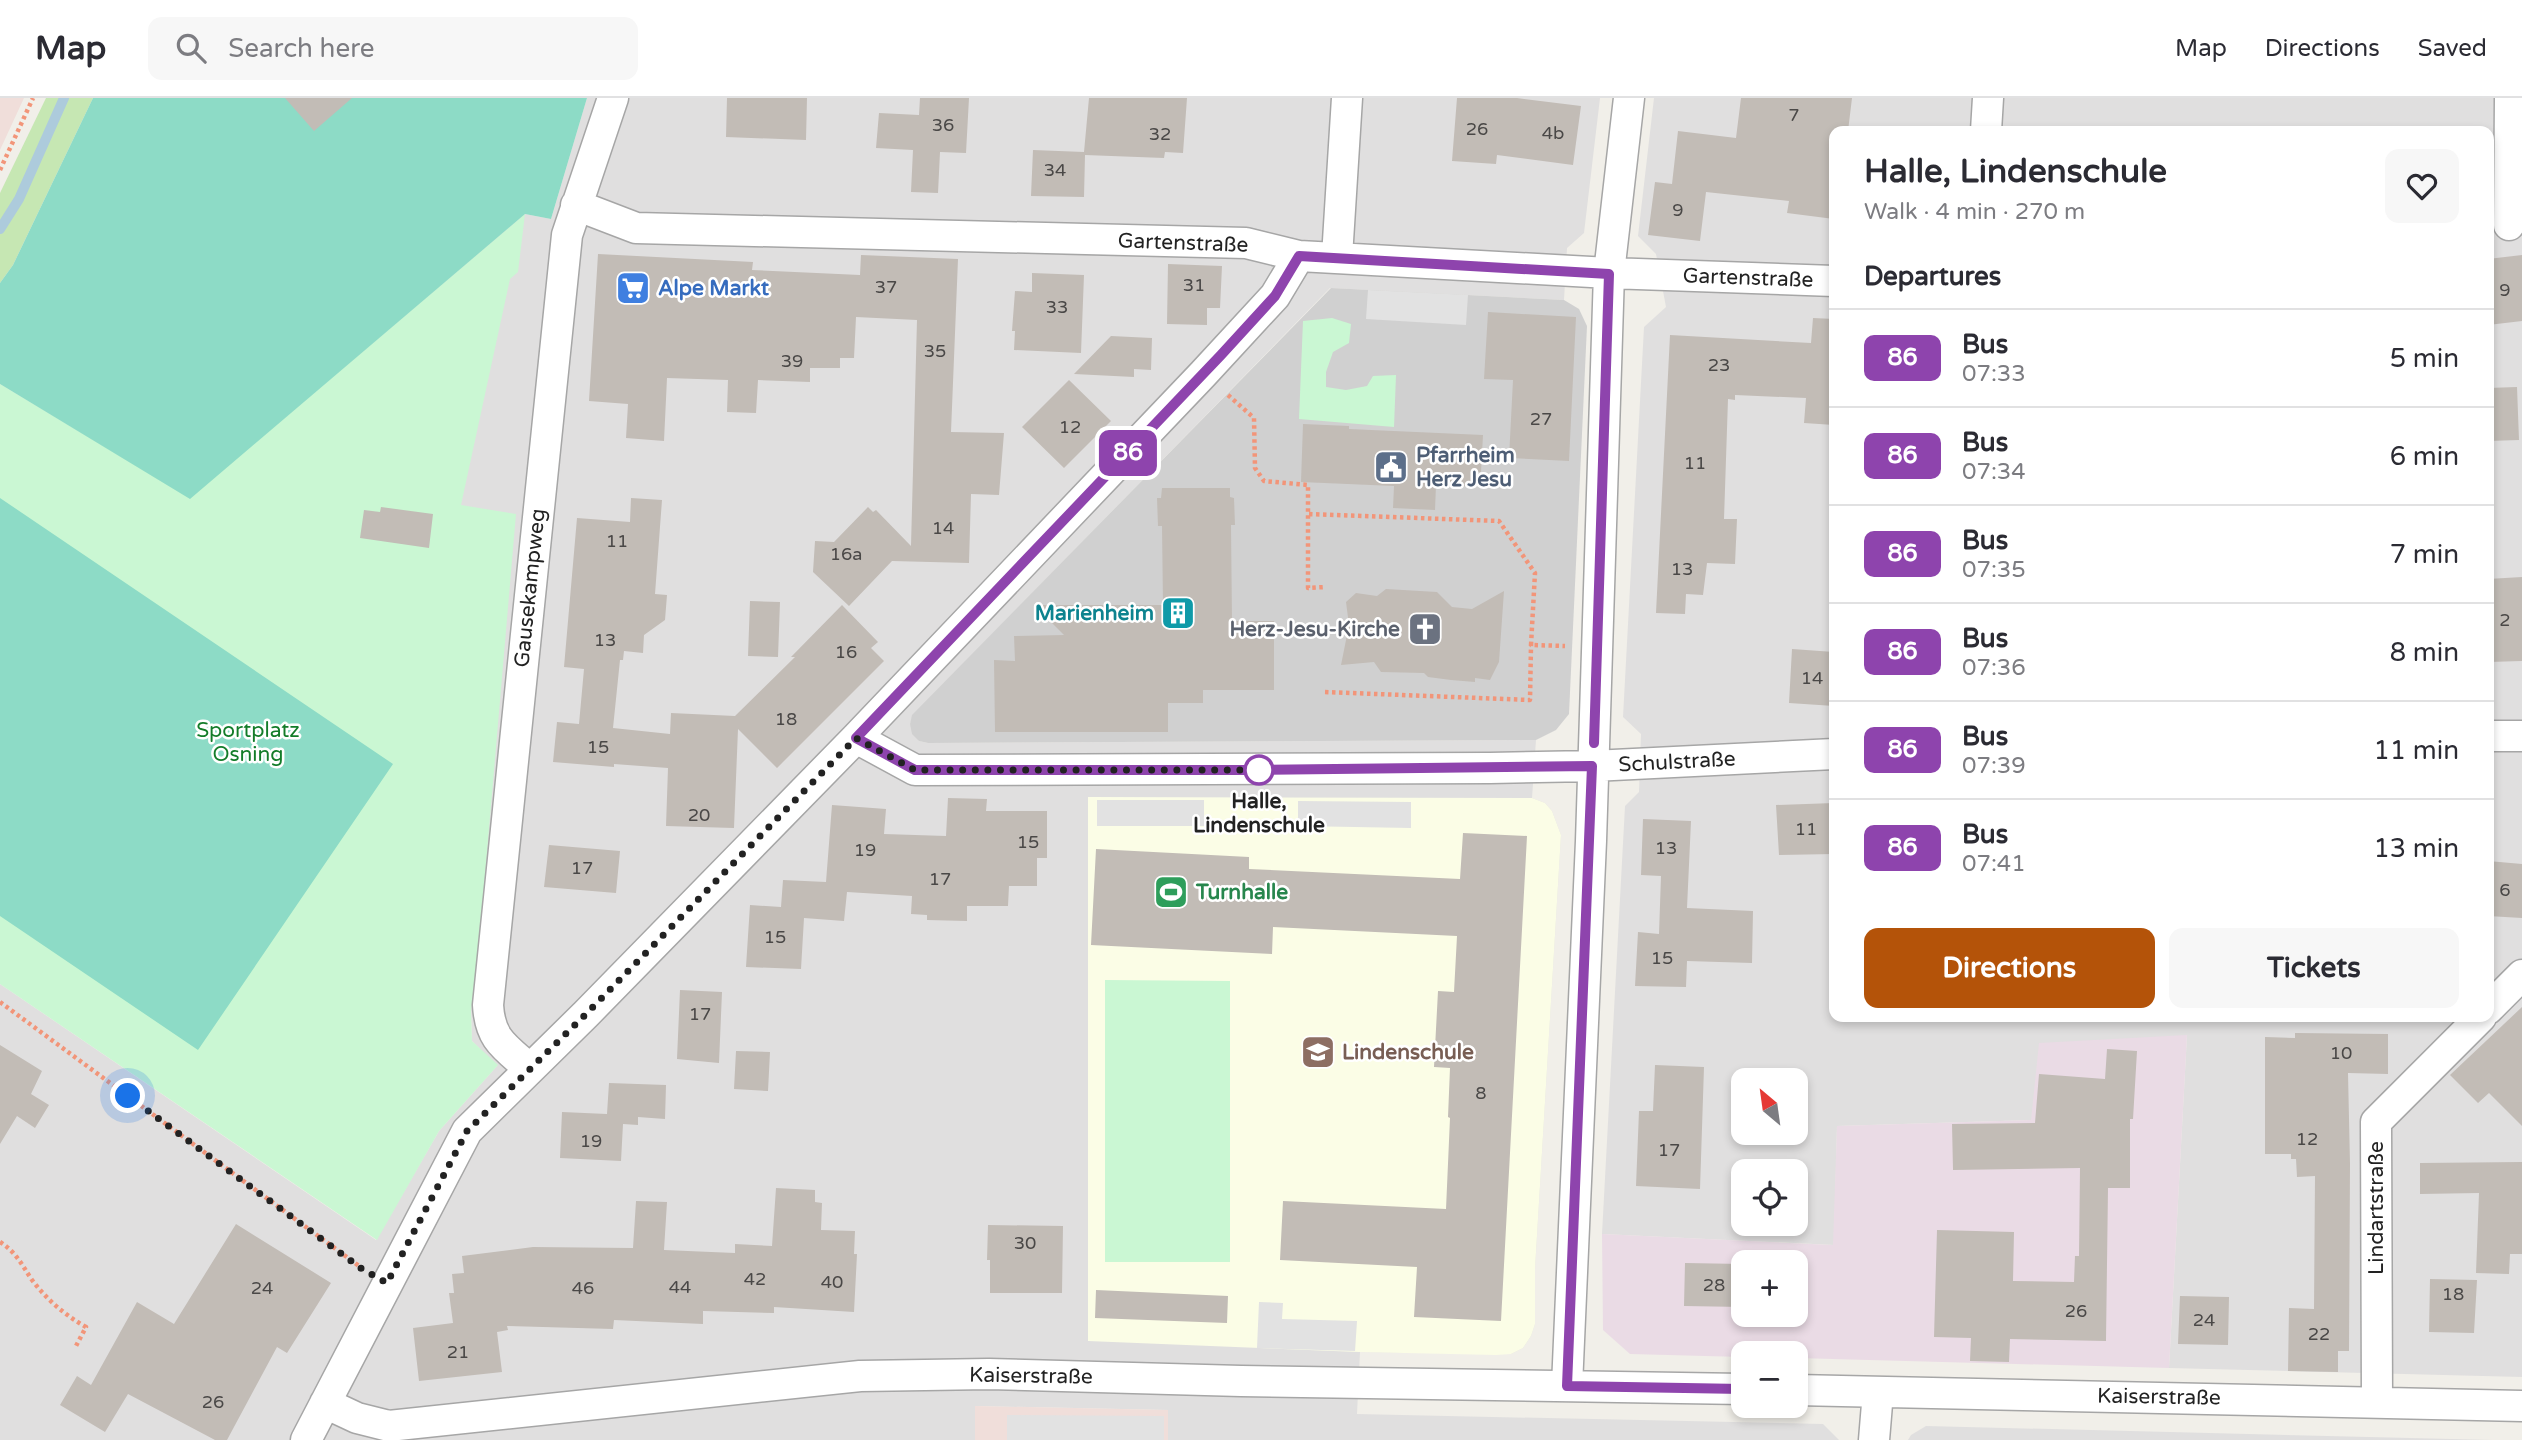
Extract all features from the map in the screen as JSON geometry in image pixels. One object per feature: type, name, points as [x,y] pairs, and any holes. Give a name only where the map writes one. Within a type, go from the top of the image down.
[{"type":"street","name":"Gausekampweg","points":[[530,1069],[498,1040],[489,1024],[488,1004],[567,235],[613,98]]},
{"type":"street","points":[[1337,257],[1347,98]]},
{"type":"street","points":[[1567,1386],[1597,648],[1609,274],[1629,98]]},
{"type":"street","points":[[1986,126],[1988,98]]},
{"type":"street","points":[[2507,225],[2510,98]]},
{"type":"street","name":"Gartenstraße","points":[[576,205],[636,228],[1246,243],[1299,256],[1609,274],[1829,281]]},
{"type":"street","points":[[306,1440],[467,1131],[856,738],[1203,374],[1275,296],[1299,256]]},
{"type":"street","points":[[2494,736],[2522,736]]},
{"type":"street","name":"Schulstraße","points":[[856,738],[915,770],[1592,766],[1829,754]]},
{"type":"street","points":[[2494,1003],[2522,975]]},
{"type":"street","name":"Lindartstraße","points":[[2377,1401],[2376,1122],[2476,1022]]},
{"type":"street","name":"Kaiserstraße","points":[[325,1403],[357,1418],[389,1426],[860,1376],[989,1374],[1731,1389]]},
{"type":"street","name":"Kaiserstraße","points":[[1808,1390],[2522,1406]]},
{"type":"street","points":[[1874,1440],[1878,1392]]},
{"type":"path","points":[[0,170],[33,98]]},
{"type":"path","points":[[1203,374],[1254,418],[1255,468],[1264,481],[1308,485],[1308,588],[1325,587]]},
{"type":"path","points":[[1309,514],[1499,521],[1535,573],[1530,700],[1325,692]]},
{"type":"path","points":[[1531,645],[1597,648]]},
{"type":"path","points":[[0,1002],[362,1269],[387,1283]]},
{"type":"path","points":[[0,1242],[11,1249],[51,1303],[86,1327],[76,1346]]},
{"type":"shaded area","points":[[0,98],[24,98],[0,150]]},
{"type":"shaded area","points":[[587,98],[1600,98],[1584,233],[1567,248],[1564,300],[1330,288],[913,715],[910,724],[919,741],[928,743],[1536,740],[1532,798],[1545,803],[1552,811],[1561,835],[1535,1269],[1535,1324],[1523,1348],[1511,1354],[1360,1352],[1357,1414],[1823,1424],[1839,1440],[1168,1440],[1168,1410],[976,1406],[975,1440],[0,1440],[0,984],[376,1240],[439,1131],[497,1066],[472,1041],[471,1010],[481,922],[224,470],[525,214],[551,219]]},
{"type":"shaded area","points":[[1654,98],[2522,98],[2522,1377],[2169,1368],[2187,1035],[2032,1120],[1837,1126],[1834,1245],[1602,1234],[1625,806],[1639,792],[1641,734],[1623,717],[1644,327],[1666,307],[1656,254],[1638,236]]},
{"type":"shaded area","points":[[1331,288],[1564,300],[1579,309],[1587,326],[1569,714],[1556,730],[1536,740],[919,741],[912,734],[912,715]]},
{"type":"shaded area","points":[[1368,290],[1468,295],[1466,325],[1366,319]]},
{"type":"shaded area","name":"Lindenschule","points":[[1088,797],[1532,798],[1545,803],[1552,811],[1561,835],[1535,1269],[1535,1324],[1523,1348],[1511,1354],[1496,1355],[1088,1341]]},
{"type":"shaded area","points":[[1097,800],[1204,800],[1204,826],[1097,826]]},
{"type":"shaded area","points":[[1298,801],[1411,802],[1411,828],[1298,826]]},
{"type":"shaded area","points":[[2187,1035],[2169,1368],[1808,1358],[1808,1341],[1731,1341],[1731,1357],[1630,1354],[1603,1330],[1602,1234],[1833,1245],[1837,1126],[2031,1120],[2039,1043]]},
{"type":"shaded area","points":[[1259,1302],[1283,1303],[1282,1319],[1357,1321],[1355,1351],[1257,1348]]},
{"type":"shaded area","points":[[975,1406],[1168,1410],[1168,1440],[975,1440]]},
{"type":"shaded area","points":[[1007,1415],[1164,1416],[1164,1440],[1007,1440]]},
{"type":"shaded area","points":[[1926,1426],[2493,1440],[1908,1440],[1911,1435]]},
{"type":"green space","points":[[46,98],[93,98],[13,265],[0,283],[0,193]]},
{"type":"green space","points":[[93,98],[587,98],[551,219],[525,214],[190,499],[0,384],[0,283],[13,265]]},
{"type":"green space","name":"Sportplatz Osning","points":[[525,214],[518,272],[510,279],[461,505],[516,514],[471,1011],[472,1041],[498,1065],[439,1131],[377,1240],[0,984],[0,384],[190,498]]},
{"type":"green space","points":[[1332,318],[1351,324],[1349,343],[1333,352],[1326,372],[1326,387],[1346,390],[1367,386],[1373,376],[1396,375],[1394,427],[1299,419],[1303,321]]},
{"type":"green space","points":[[0,498],[393,764],[198,1050],[0,916]]},
{"type":"green space","points":[[1105,980],[1230,981],[1230,1262],[1105,1262]]},
{"type":"building","points":[[285,98],[352,98],[314,131]]},
{"type":"building","points":[[727,98],[807,98],[806,140],[726,137]]},
{"type":"building","points":[[920,98],[969,98],[966,153],[940,152],[938,193],[911,192],[913,150],[876,148],[879,113],[919,115]]},
{"type":"building","points":[[1089,98],[1187,98],[1183,153],[1165,152],[1164,158],[1085,155],[1084,197],[1031,196],[1033,150],[1084,152]]},
{"type":"building","points":[[1457,98],[1517,98],[1581,106],[1573,165],[1497,155],[1496,164],[1452,161]]},
{"type":"building","points":[[1741,98],[1852,98],[1849,126],[1829,126],[1829,218],[1787,213],[1789,201],[1706,192],[1700,241],[1648,235],[1655,182],[1672,184],[1678,131],[1736,138]]},
{"type":"building","points":[[598,254],[753,262],[752,270],[860,275],[861,255],[958,259],[951,432],[1004,433],[999,495],[971,494],[969,563],[892,561],[849,606],[813,572],[815,541],[834,542],[868,507],[873,512],[876,510],[911,546],[917,320],[856,317],[854,358],[840,358],[840,368],[810,368],[810,382],[758,380],[756,413],[727,412],[728,380],[667,378],[664,441],[626,438],[628,404],[589,401]]},
{"type":"building","points":[[2522,255],[2522,321],[2494,324],[2494,258]]},
{"type":"building","points":[[1168,264],[1222,266],[1220,308],[1207,308],[1207,325],[1167,324]]},
{"type":"building","points":[[1032,273],[1084,275],[1081,353],[1014,350],[1015,331],[1012,331],[1015,291],[1032,292]]},
{"type":"building","points":[[1488,312],[1576,317],[1569,461],[1509,458],[1513,380],[1484,379]]},
{"type":"building","points":[[1813,318],[1829,319],[1829,425],[1804,423],[1806,398],[1735,395],[1735,400],[1728,399],[1724,519],[1737,519],[1735,564],[1707,563],[1703,595],[1686,594],[1685,614],[1656,613],[1670,335],[1811,343]]},
{"type":"building","points":[[1111,336],[1152,338],[1151,370],[1134,369],[1134,377],[1074,374]]},
{"type":"building","points":[[1069,380],[1111,421],[1064,468],[1022,427]]},
{"type":"building","points":[[2517,387],[2519,440],[2494,441],[2494,388]]},
{"type":"building","name":"Pfarrheim Herz Jesu","points":[[1303,424],[1349,426],[1349,429],[1483,435],[1481,472],[1477,472],[1476,487],[1436,485],[1435,510],[1393,508],[1394,486],[1301,482]]},
{"type":"building","name":"Marienheim","points":[[1162,488],[1230,488],[1230,497],[1234,498],[1235,525],[1231,525],[1232,621],[1274,621],[1274,690],[1203,690],[1203,703],[1168,703],[1168,732],[995,732],[994,660],[1015,661],[1014,636],[1064,635],[1034,605],[1163,605],[1162,526],[1158,526],[1157,498],[1161,498]]},
{"type":"building","points":[[631,498],[662,500],[655,594],[667,595],[665,620],[644,635],[643,653],[624,651],[623,660],[620,660],[613,728],[670,734],[671,713],[735,716],[795,657],[791,657],[842,605],[878,642],[871,648],[884,661],[777,768],[738,729],[734,828],[666,826],[668,768],[553,762],[557,722],[579,724],[584,669],[564,667],[577,518],[630,522]]},
{"type":"building","points":[[381,507],[433,514],[429,548],[360,538],[364,510],[380,512]]},
{"type":"building","points":[[2522,577],[2522,661],[2494,662],[2494,579]]},
{"type":"building","name":"Herz-Jesu-Kirche","points":[[1386,589],[1437,592],[1452,607],[1472,609],[1504,591],[1499,662],[1490,680],[1475,678],[1475,682],[1428,677],[1424,673],[1381,672],[1374,662],[1341,665],[1349,625],[1346,602],[1356,593],[1377,596]]},
{"type":"building","points":[[750,601],[780,602],[778,657],[748,656]]},
{"type":"building","points":[[1792,649],[1829,652],[1829,706],[1789,703]]},
{"type":"building","points":[[948,798],[987,799],[986,811],[1047,811],[1047,858],[1037,858],[1037,886],[1009,886],[1008,906],[967,906],[967,921],[927,920],[927,915],[911,914],[912,896],[847,892],[844,921],[804,918],[801,969],[746,967],[750,905],[781,907],[783,880],[826,882],[832,805],[886,809],[884,834],[946,836]]},
{"type":"building","points":[[1829,803],[1829,854],[1779,855],[1776,805]]},
{"type":"building","points":[[1643,819],[1691,821],[1687,908],[1753,911],[1752,963],[1687,961],[1686,987],[1635,986],[1638,932],[1659,934],[1661,876],[1641,875]]},
{"type":"building","points":[[1463,833],[1527,836],[1501,1321],[1414,1317],[1417,1267],[1280,1260],[1283,1201],[1446,1209],[1450,1068],[1434,1067],[1438,991],[1454,992],[1457,936],[1273,927],[1272,954],[1091,945],[1096,849],[1249,857],[1249,869],[1460,879]]},
{"type":"building","points":[[549,845],[620,851],[616,893],[544,887]]},
{"type":"building","points":[[2494,862],[2522,864],[2522,918],[2494,916]]},
{"type":"building","points":[[680,990],[722,992],[719,1063],[677,1059]]},
{"type":"building","points":[[2522,1007],[2522,1126],[2489,1093],[2478,1103],[2450,1075]]},
{"type":"building","points":[[2295,1033],[2388,1034],[2388,1074],[2348,1073],[2349,1351],[2338,1351],[2338,1372],[2288,1371],[2289,1308],[2314,1309],[2315,1176],[2297,1177],[2296,1159],[2291,1159],[2291,1154],[2265,1154],[2265,1037],[2295,1038]]},
{"type":"building","points":[[0,1045],[42,1071],[31,1094],[49,1105],[35,1128],[17,1116],[0,1144]]},
{"type":"building","points":[[2107,1049],[2137,1051],[2133,1119],[2130,1119],[2130,1188],[2108,1188],[2106,1341],[2010,1339],[2009,1362],[1970,1361],[1971,1338],[1934,1337],[1937,1230],[2014,1232],[2013,1281],[2074,1282],[2075,1256],[2079,1256],[2080,1168],[1953,1170],[1952,1124],[2035,1123],[2039,1074],[2105,1079]]},
{"type":"building","points":[[736,1051],[770,1052],[768,1091],[734,1089]]},
{"type":"building","points":[[1655,1065],[1704,1067],[1700,1189],[1636,1186],[1639,1111],[1653,1111]]},
{"type":"building","points":[[609,1083],[666,1085],[665,1119],[638,1117],[638,1125],[623,1124],[621,1161],[560,1158],[562,1112],[607,1114]]},
{"type":"building","points":[[2522,1162],[2522,1254],[2510,1254],[2509,1274],[2476,1273],[2479,1193],[2420,1194],[2420,1163]]},
{"type":"building","points":[[776,1188],[815,1190],[815,1202],[822,1203],[821,1230],[855,1231],[854,1254],[857,1254],[854,1312],[774,1307],[774,1313],[703,1311],[703,1324],[614,1320],[613,1329],[507,1326],[508,1330],[497,1332],[502,1372],[419,1381],[413,1328],[453,1323],[449,1293],[454,1293],[452,1274],[464,1273],[462,1256],[533,1247],[633,1248],[636,1201],[667,1202],[664,1250],[735,1253],[735,1244],[772,1246]]},
{"type":"building","points":[[236,1224],[331,1283],[287,1353],[277,1347],[227,1440],[215,1440],[128,1394],[105,1432],[60,1405],[77,1376],[91,1385],[137,1302],[174,1324]]},
{"type":"building","points":[[988,1225],[1063,1226],[1062,1293],[990,1293]]},
{"type":"building","points":[[1685,1263],[1731,1264],[1731,1307],[1684,1306]]},
{"type":"building","points":[[2430,1279],[2477,1280],[2474,1333],[2429,1332]]},
{"type":"building","points":[[1096,1290],[1228,1296],[1227,1323],[1095,1318]]},
{"type":"building","points":[[2180,1296],[2229,1297],[2228,1345],[2178,1344]]},
{"type":"waterway","points":[[0,229],[19,199],[64,98]]},
{"type":"bus line","name":"86","points":[[1594,743],[1609,274],[1299,256],[1275,296],[1221,355],[856,738],[915,770],[1592,766],[1590,868],[1567,1386],[1731,1389]]},
{"type":"place","name":"Alpe Markt","points":[[633,288]]},
{"type":"place","name":"Pfarrheim Herz Jesu","points":[[1391,467]]},
{"type":"place","name":"Marienheim","points":[[1178,613]]},
{"type":"place","name":"Herz-Jesu-Kirche","points":[[1425,629]]},
{"type":"place","name":"Halle, Lindenschule","points":[[1259,770]]},
{"type":"place","name":"Turnhalle","points":[[1171,892]]},
{"type":"place","name":"Lindenschule","points":[[1318,1052]]},
{"type":"route","points":[[128,1096],[362,1269],[387,1283],[467,1131],[586,1014],[856,738],[915,770],[1259,770]]}]
